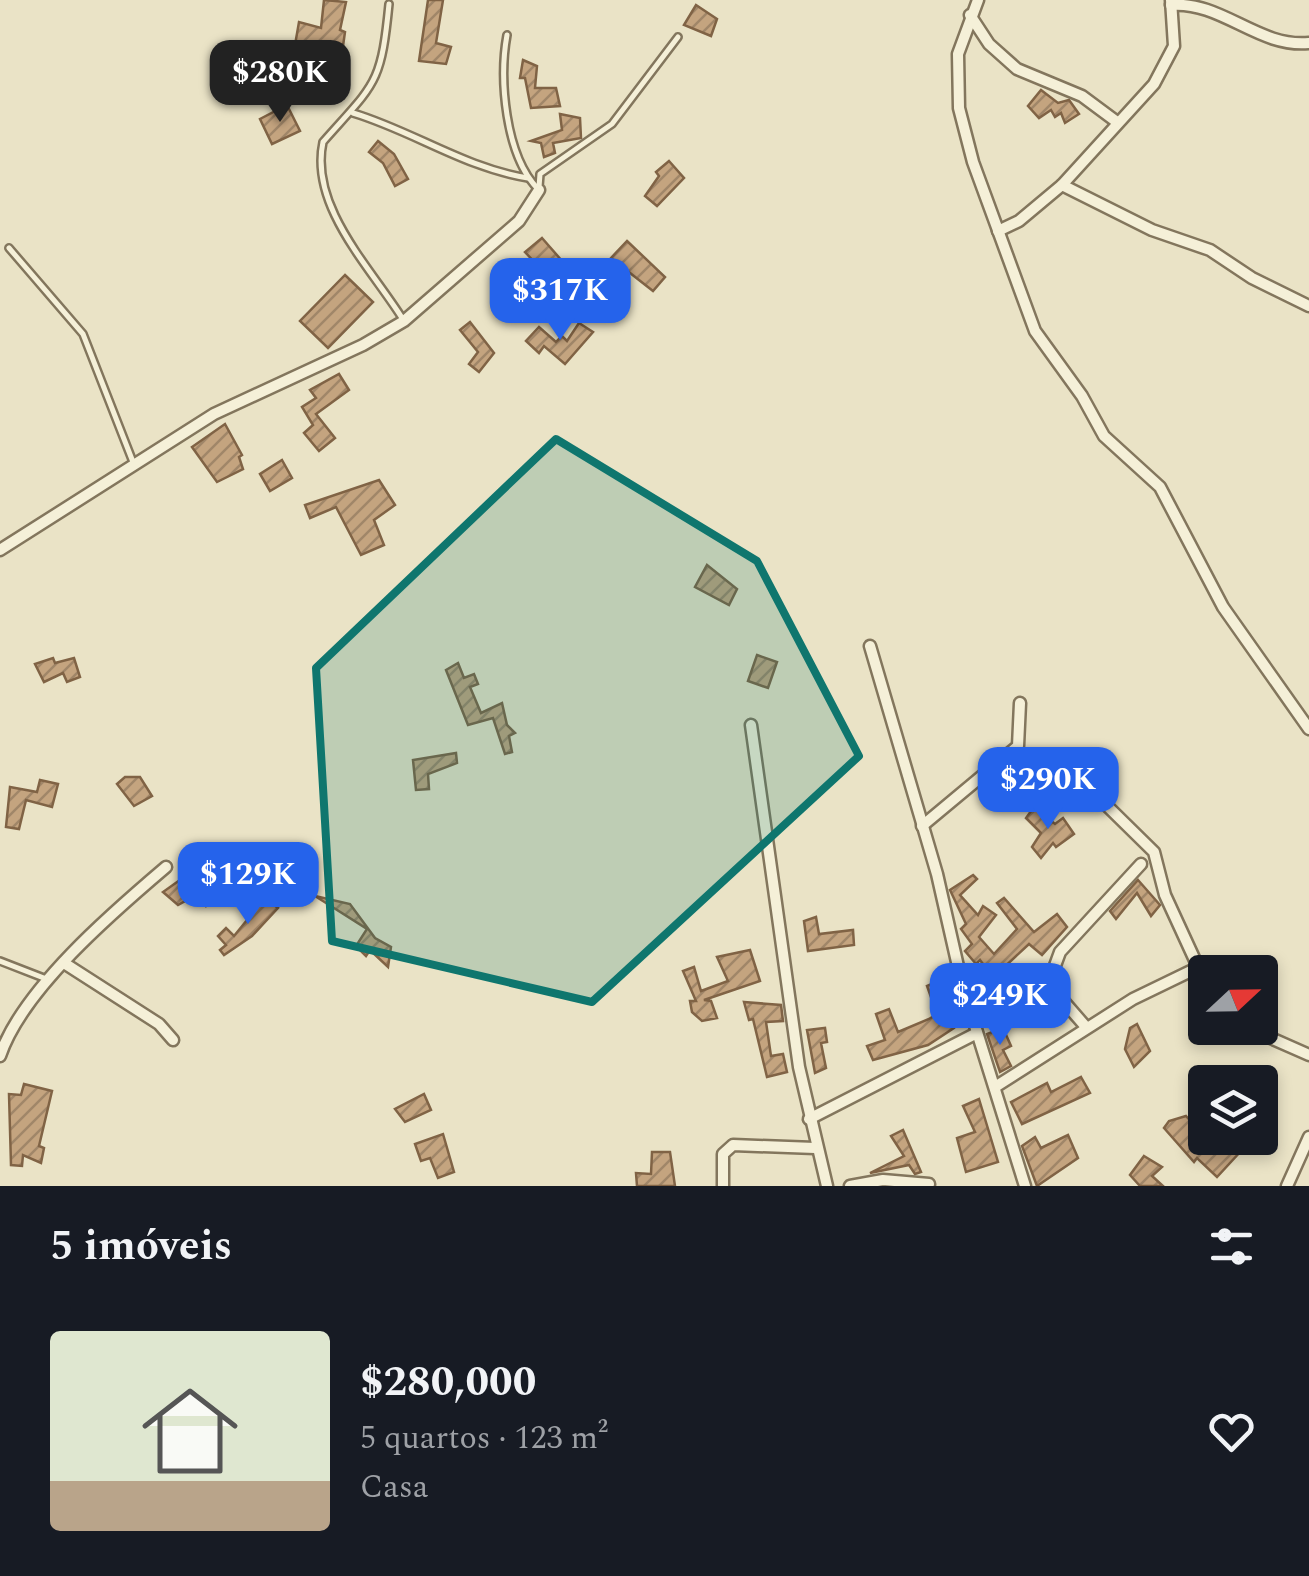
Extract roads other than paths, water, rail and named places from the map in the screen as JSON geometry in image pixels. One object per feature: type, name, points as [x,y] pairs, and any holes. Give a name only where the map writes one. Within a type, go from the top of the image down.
[{"type":"street","points":[[978,0],[958,54],[958,108],[1034,331],[1082,396],[1104,436],[1160,486],[1223,607],[1309,729]]},
{"type":"street","points":[[998,231],[1019,221],[1062,185],[1154,84],[1171,54],[1171,2],[1200,6],[1276,43],[1309,43]]},
{"type":"street","points":[[970,15],[989,44],[1016,69],[1082,96],[1118,122]]},
{"type":"street","points":[[1062,185],[1152,230],[1210,250],[1252,278],[1309,306]]},
{"type":"street","points":[[0,550],[214,414],[363,346],[404,321],[519,221],[539,190]]},
{"type":"street","points":[[870,646],[962,984],[1026,1186]]},
{"type":"street","points":[[922,826],[1018,746],[1020,703]]},
{"type":"street","points":[[751,725],[808,1119],[826,1186]]},
{"type":"street","points":[[1096,795],[1154,852],[1166,895],[1191,955]]},
{"type":"street","points":[[1045,993],[1060,952],[1141,864]]},
{"type":"street","points":[[0,1056],[2,1043],[64,963],[104,920],[166,868]]},
{"type":"street","points":[[64,963],[159,1024],[173,1040]]},
{"type":"street","points":[[995,1087],[1086,1027],[1188,973]]},
{"type":"street","points":[[962,984],[1045,993],[1069,1003],[1086,1027]]},
{"type":"street","points":[[808,1119],[978,1033]]},
{"type":"street","points":[[1278,1041],[1309,1055]]},
{"type":"street","points":[[1287,1186],[1309,1137]]},
{"type":"street","points":[[722,1186],[723,1154],[733,1146],[816,1148]]},
{"type":"street","points":[[850,1186],[883,1180],[929,1184]]},
{"type":"lane","points":[[388,4],[384,59],[353,113],[323,142],[321,179],[331,208],[404,321]]},
{"type":"lane","points":[[506,35],[502,82],[528,178],[539,190]]},
{"type":"lane","points":[[539,190],[540,174],[612,124],[678,37]]},
{"type":"lane","points":[[353,113],[403,128],[474,166],[528,178]]},
{"type":"lane","points":[[9,248],[83,334],[135,464]]},
{"type":"lane","points":[[0,962],[50,981]]}]
